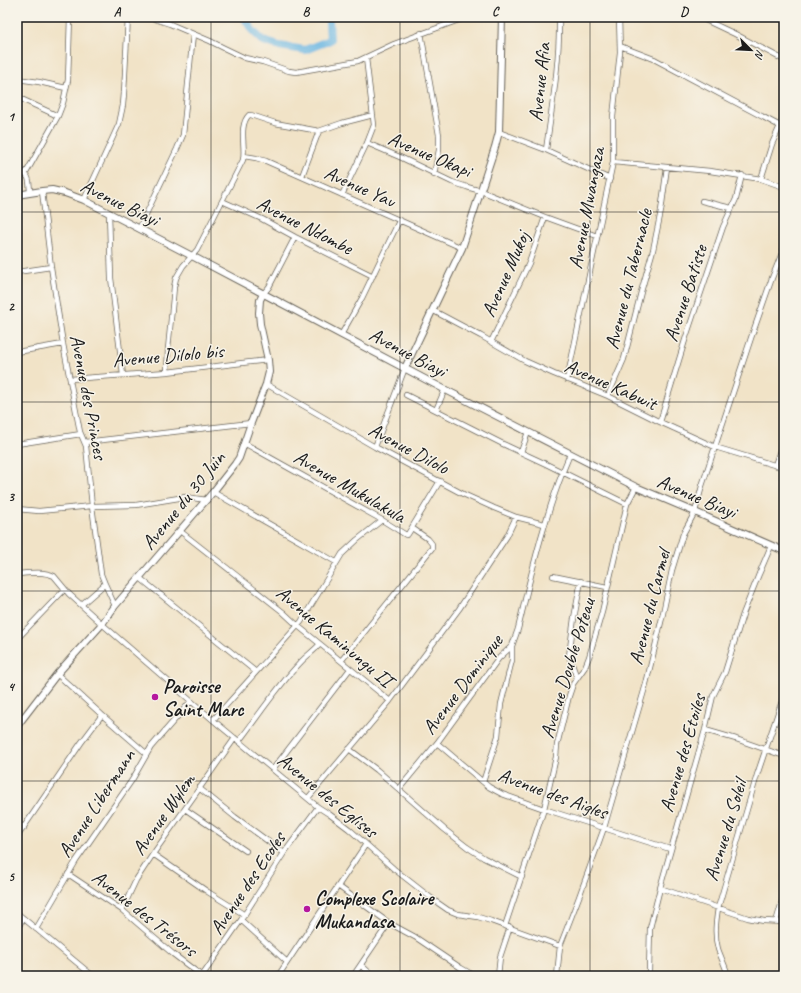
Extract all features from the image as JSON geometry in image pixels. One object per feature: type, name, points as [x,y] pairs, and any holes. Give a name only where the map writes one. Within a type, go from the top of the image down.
[{"type":"street","points":[[26,173],[58,116],[66,88],[70,17]]},
{"type":"street","points":[[84,200],[119,124],[123,105],[128,17]]},
{"type":"street","points":[[149,17],[210,41],[245,58],[296,72],[336,64],[356,62],[421,33],[467,17]]},
{"type":"street","points":[[375,447],[405,368],[462,248],[496,147],[499,132],[502,17]]},
{"type":"street","name":"Avenue Afia","points":[[546,150],[557,69],[559,17]]},
{"type":"street","name":"Avenue Mwangaza","points":[[567,380],[614,162],[613,117],[620,46],[619,17]]},
{"type":"street","points":[[699,17],[784,60]]},
{"type":"street","points":[[421,33],[439,135],[439,150],[434,174]]},
{"type":"street","points":[[139,229],[177,149],[182,135],[192,34]]},
{"type":"street","points":[[620,46],[654,59],[780,126]]},
{"type":"street","points":[[342,195],[374,127],[366,58]]},
{"type":"street","points":[[17,79],[66,88]]},
{"type":"street","points":[[17,97],[58,116]]},
{"type":"street","points":[[167,372],[174,288],[180,270],[196,250],[244,156],[243,131],[246,118],[249,115],[252,115],[275,123],[319,132],[342,123],[373,115]]},
{"type":"street","points":[[761,179],[771,148],[784,117]]},
{"type":"street","points":[[302,176],[319,132]]},
{"type":"street","points":[[499,132],[546,150],[610,179]]},
{"type":"street","name":"Avenue Okapi","points":[[367,143],[460,185],[481,191],[545,217],[598,236]]},
{"type":"street","name":"Avenue Yav","points":[[244,156],[256,158],[302,176],[462,248]]},
{"type":"street","points":[[614,162],[742,175],[761,179],[784,187]]},
{"type":"street","name":"Avenue du Tabernacle","points":[[608,396],[624,359],[650,261],[661,211],[667,167]]},
{"type":"street","points":[[17,168],[26,173],[29,180],[30,192]]},
{"type":"street","name":"Avenue Batiste","points":[[660,422],[683,345],[723,227],[736,199],[742,175]]},
{"type":"street","name":"Avenue Biayi","points":[[17,195],[52,190],[84,200],[570,454],[636,487],[784,552]]},
{"type":"street","name":"Avenue des Princes","points":[[42,191],[51,267],[63,344],[81,434],[85,442],[101,574],[115,606]]},
{"type":"street","name":"Avenue Ndombe","points":[[222,201],[262,219],[373,276]]},
{"type":"street","points":[[702,201],[732,208]]},
{"type":"street","points":[[109,213],[111,278],[122,375]]},
{"type":"street","name":"Avenue Mukoj","points":[[491,342],[529,263],[545,217]]},
{"type":"street","points":[[342,334],[359,305],[399,220]]},
{"type":"street","name":"Avenue du 30 Juin","points":[[17,726],[57,674],[102,624],[115,606],[207,500],[236,464],[241,454],[269,372],[268,360],[260,324],[260,300],[269,287],[295,237]]},
{"type":"street","name":"Avenue du Carmel","points":[[557,976],[560,946],[604,828],[646,684],[672,570],[683,534],[695,512],[702,486],[751,338],[784,248]]},
{"type":"street","points":[[17,272],[51,267]]},
{"type":"street","name":"Avenue Kabwit","points":[[432,310],[525,361],[608,396],[715,447],[784,468]]},
{"type":"street","points":[[17,352],[63,344]]},
{"type":"street","name":"Avenue Dilolo bis","points":[[70,379],[167,372],[268,360]]},
{"type":"street","name":"Avenue Dilolo","points":[[266,384],[375,447],[484,504],[516,517],[544,524]]},
{"type":"street","points":[[436,410],[445,389]]},
{"type":"street","points":[[406,395],[627,504]]},
{"type":"street","points":[[85,442],[251,423]]},
{"type":"street","points":[[521,452],[528,432]]},
{"type":"street","points":[[17,444],[81,434]]},
{"type":"street","points":[[775,465],[784,439]]},
{"type":"street","name":"Avenue Mukulakula","points":[[244,443],[406,535],[412,528],[440,481]]},
{"type":"street","name":"Avenue Dominique","points":[[399,789],[437,743],[499,658],[512,646],[518,629],[544,524],[562,471],[570,454]]},
{"type":"street","name":"Avenue Double Poteau","points":[[498,976],[500,957],[507,927],[544,809],[569,696],[573,684],[585,667],[589,657],[602,612],[627,504],[636,487]]},
{"type":"street","points":[[213,492],[336,562]]},
{"type":"street","points":[[17,509],[39,511],[92,506],[136,505],[185,497],[207,500]]},
{"type":"street","points":[[390,701],[459,610],[507,536],[516,517]]},
{"type":"street","points":[[213,720],[298,626],[336,562],[346,550],[382,520]]},
{"type":"street","points":[[341,661],[432,548],[432,544],[428,539],[412,528]]},
{"type":"street","name":"Avenue Kaminungu II","points":[[180,531],[283,612],[390,701],[308,798]]},
{"type":"street","name":"Avenue des Etoiles","points":[[649,976],[650,928],[713,696],[725,672],[743,614],[758,574],[771,546]]},
{"type":"street","name":"Avenue des Eglises","points":[[17,574],[39,573],[51,575],[57,579],[65,589],[102,624],[213,720],[318,807],[349,829],[390,866],[448,910],[458,914],[478,917],[560,946]]},
{"type":"street","points":[[554,576],[607,587]]},
{"type":"street","points":[[140,578],[256,672]]},
{"type":"street","points":[[577,678],[569,656],[581,581]]},
{"type":"street","points":[[81,605],[105,584]]},
{"type":"street","points":[[17,639],[65,589]]},
{"type":"street","name":"Avenue Wylem","points":[[122,910],[136,880],[152,854],[199,788],[300,662],[313,652],[320,644]]},
{"type":"street","points":[[483,782],[498,736],[501,704],[512,660],[512,646]]},
{"type":"street","points":[[273,769],[350,669]]},
{"type":"street","points":[[57,674],[147,754]]},
{"type":"street","name":"Avenue du Soleil","points":[[728,976],[717,947],[715,928],[718,908],[784,695]]},
{"type":"street","name":"Avenue Libermann","points":[[36,929],[68,874],[135,775],[155,741],[191,701]]},
{"type":"street","points":[[17,838],[81,743],[102,715]]},
{"type":"street","points":[[705,730],[784,756]]},
{"type":"street","name":"Avenue des Aigles","points":[[437,743],[489,787],[502,794],[670,850]]},
{"type":"street","points":[[349,749],[377,770],[444,829],[467,847],[484,858],[522,877]]},
{"type":"street","points":[[199,788],[284,853]]},
{"type":"street","name":"Avenue des Ecoles","points":[[202,976],[245,915],[284,853],[318,807]]},
{"type":"street","points":[[185,809],[246,851]]},
{"type":"street","points":[[17,822],[24,828]]},
{"type":"street","points":[[278,976],[366,844]]},
{"type":"street","points":[[152,854],[245,915]]},
{"type":"street","name":"Avenue des Trésors","points":[[68,874],[122,910],[173,954],[202,976]]},
{"type":"street","points":[[338,886],[389,923],[415,937],[475,976]]},
{"type":"street","points":[[660,888],[748,918],[764,921],[784,922]]},
{"type":"street","points":[[776,922],[784,895]]},
{"type":"street","points":[[17,913],[91,975]]},
{"type":"street","points":[[17,930],[23,918]]},
{"type":"street","points":[[241,920],[287,962]]},
{"type":"street","points":[[353,976],[389,923]]},
{"type":"street","points":[[361,965],[373,976]]},
{"type":"waterway","points":[[244,17],[252,30],[263,41],[279,46],[305,50],[330,40],[329,20],[326,17]]},
{"type":"place","name":"Paroisse Saint Marc","points":[[155,697]]},
{"type":"place","name":"Complexe Scolaire Mukandasa","points":[[307,909]]}]
